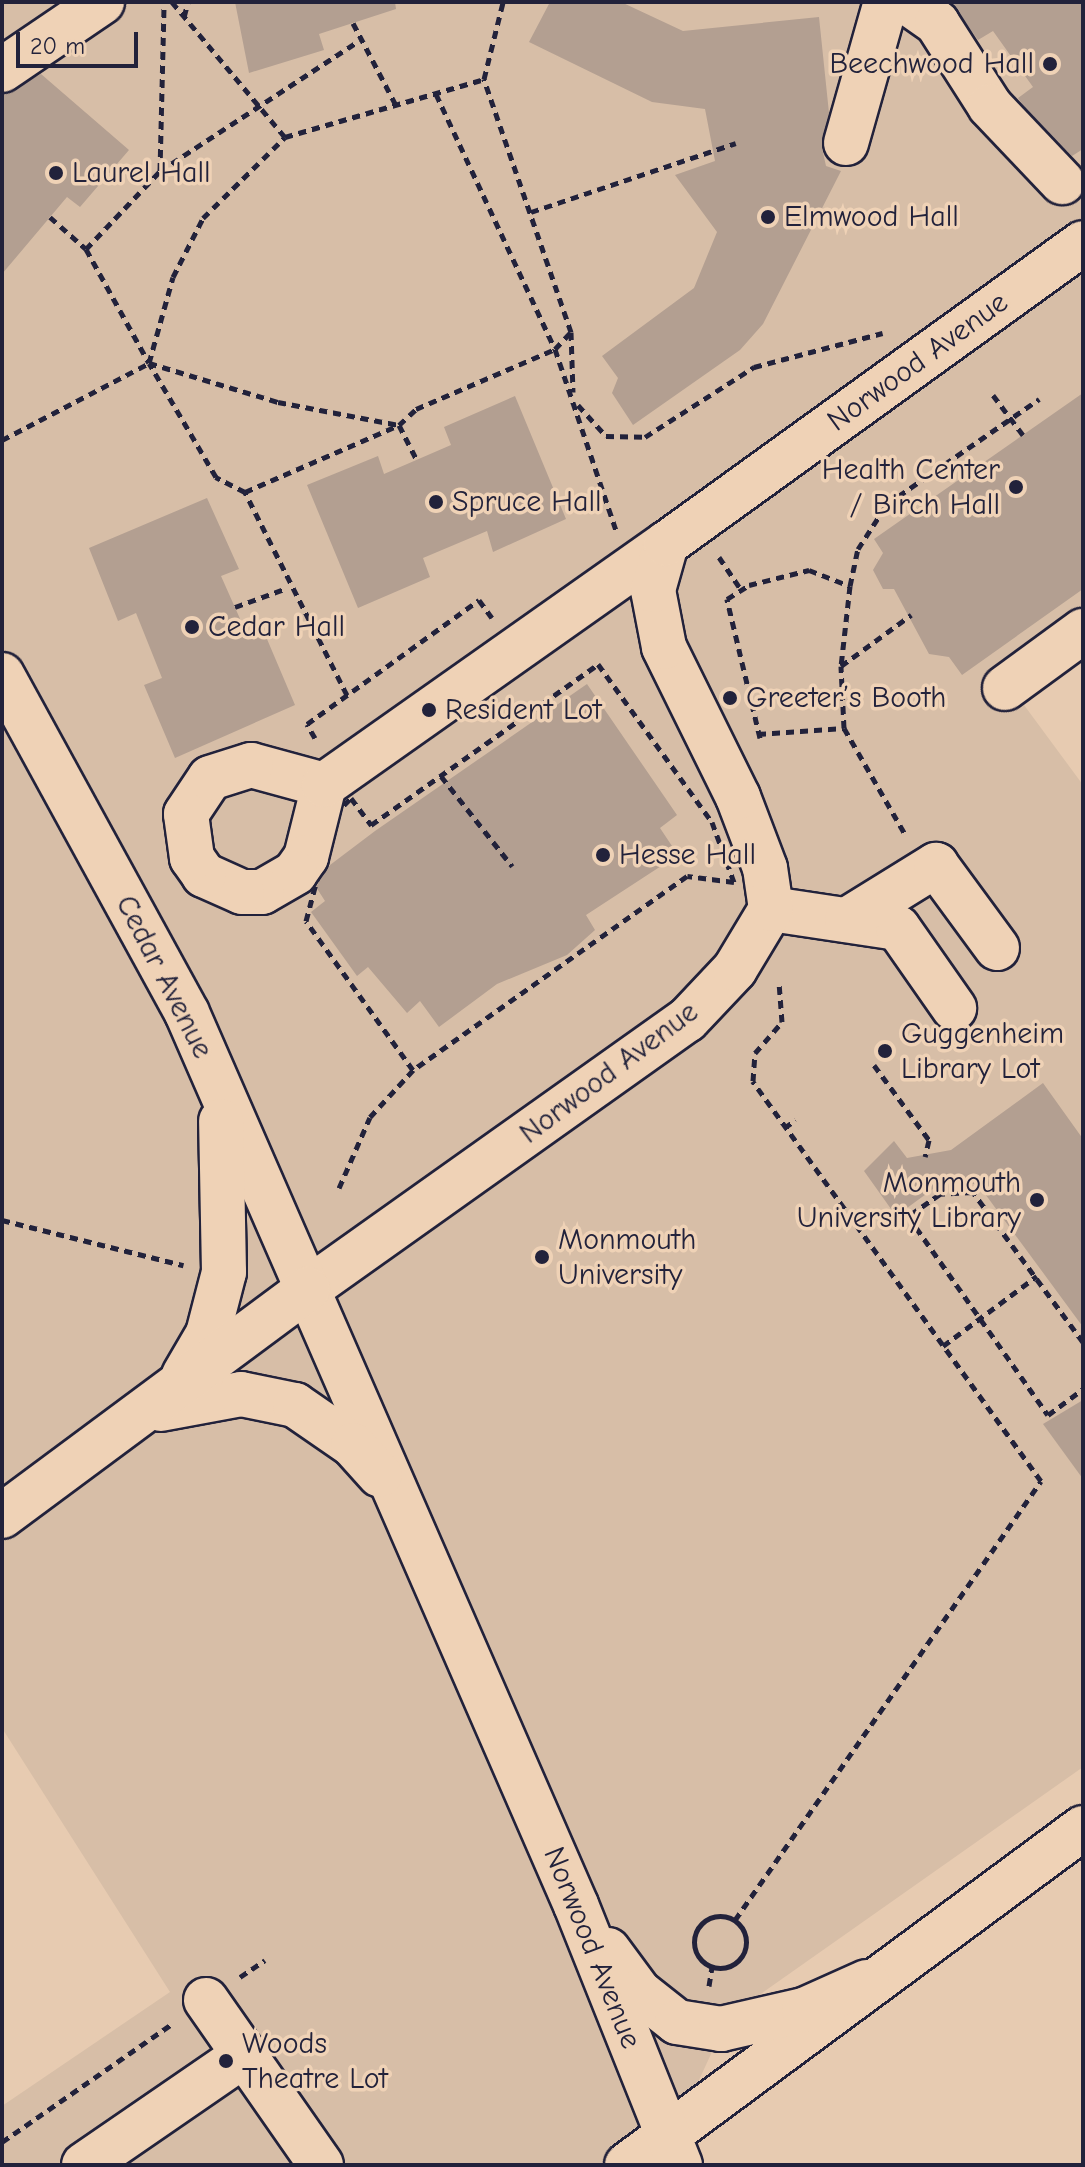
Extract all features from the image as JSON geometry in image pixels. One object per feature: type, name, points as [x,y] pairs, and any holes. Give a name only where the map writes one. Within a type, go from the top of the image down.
[{"type":"main road","points":[[2,70],[102,2]]},
{"type":"main road","points":[[846,143],[886,2]]},
{"type":"main road","points":[[907,2],[937,23],[990,106],[1062,182]]},
{"type":"main road","name":"Norwood Avenue","points":[[547,628],[1083,243]]},
{"type":"main road","points":[[666,544],[653,590],[664,647],[738,797],[765,868],[771,909],[898,928],[954,1008]]},
{"type":"main road","points":[[322,766],[547,628],[584,613],[610,613],[664,647]]},
{"type":"main road","points":[[1005,688],[1083,631]]},
{"type":"main road","name":"Cedar Avenue","points":[[2,675],[218,1083],[308,1289]]},
{"type":"main road","points":[[847,920],[936,865],[997,948]]},
{"type":"main road","name":"Norwood Avenue","points":[[2,1516],[308,1289],[687,1020],[735,969],[771,909]]},
{"type":"main road","points":[[159,1402],[208,1334],[224,1272],[228,1201],[218,1083]]},
{"type":"main road","name":"Norwood Avenue","points":[[308,1289],[576,1905],[674,2150]]},
{"type":"main road","points":[[159,1402],[241,1394],[295,1405],[353,1445],[394,1489]]},
{"type":"main road","points":[[627,2165],[674,2150],[867,1982],[1083,1828]]},
{"type":"main road","points":[[576,1905],[639,1992],[677,2022],[721,2029],[804,2010],[867,1982]]},
{"type":"main road","points":[[206,2000],[321,2165]]},
{"type":"main road","points":[[84,2165],[244,2055]]},
{"type":"path","points":[[160,171],[164,2]]},
{"type":"path","points":[[172,2],[285,137]]},
{"type":"path","points":[[184,17],[188,2]]},
{"type":"path","points":[[503,2],[484,79],[571,332],[575,401],[606,436],[645,437],[754,367],[851,336],[890,332]]},
{"type":"path","points":[[353,23],[359,41],[397,107]]},
{"type":"path","points":[[86,249],[160,171],[359,41]]},
{"type":"path","points":[[149,363],[173,277],[203,218],[285,137],[397,107],[484,79]]},
{"type":"path","points":[[436,94],[555,349],[619,538]]},
{"type":"path","points":[[531,212],[736,143]]},
{"type":"path","points":[[50,217],[86,249],[216,477],[245,492],[287,588],[347,695]]},
{"type":"path","points":[[245,492],[399,425],[416,409],[555,349],[571,332]]},
{"type":"path","points":[[2,440],[149,363],[278,402],[399,425]]},
{"type":"path","points":[[993,395],[1023,435]]},
{"type":"path","points":[[926,870],[844,728],[841,666],[850,586],[858,549],[887,504],[1039,399]]},
{"type":"path","points":[[399,425],[417,460]]},
{"type":"path","points":[[716,552],[741,590]]},
{"type":"path","points":[[762,749],[727,599],[741,590],[809,570],[850,586]]},
{"type":"path","points":[[235,607],[287,588]]},
{"type":"path","points":[[322,766],[307,724],[479,600],[498,626]]},
{"type":"path","points":[[841,666],[911,615]]},
{"type":"path","points":[[339,1188],[370,1117],[413,1070],[687,876],[734,882],[712,822],[598,664],[371,825],[351,798],[334,815],[306,921],[413,1070]]},
{"type":"path","points":[[758,734],[844,728]]},
{"type":"path","points":[[441,776],[512,866]]},
{"type":"path","points":[[735,1920],[1041,1481],[753,1081],[755,1053],[782,1022],[780,973]]},
{"type":"path","points":[[874,1065],[929,1140],[925,1157]]},
{"type":"path","points":[[784,1128],[796,1120]]},
{"type":"path","points":[[1083,1342],[980,1200],[955,1190],[908,1216],[1048,1415],[1083,1389]]},
{"type":"path","points":[[980,1200],[986,1195]]},
{"type":"path","points":[[2,1220],[192,1267]]},
{"type":"path","points":[[943,1346],[1037,1276]]},
{"type":"path","points":[[712,1967],[698,1956],[696,1931],[708,1918],[735,1920]]},
{"type":"path","points":[[712,1967],[742,1956],[746,1941],[735,1920]]},
{"type":"path","points":[[708,1991],[712,1967]]},
{"type":"path","points":[[2,2142],[206,2000]]},
{"type":"shaded area","name":"Monmouth University","points":[[2,2],[1083,2],[1083,660],[1024,705],[1083,785],[1083,1767],[728,2017],[660,2165],[2,2165],[2,2106],[170,1992],[2,1728]]},
{"type":"building","points":[[235,2],[395,2],[396,9],[319,34],[324,50],[249,73]]},
{"type":"building","name":"Elmwood Hall","points":[[550,2],[621,2],[683,31],[819,17],[829,113],[822,148],[826,166],[841,171],[763,324],[740,350],[633,425],[612,393],[618,378],[602,356],[694,288],[717,232],[675,175],[715,161],[705,109],[652,102],[529,42]]},
{"type":"building","name":"Beechwood Hall","points":[[951,2],[1083,2],[1083,149],[1072,156],[1023,105],[1018,98],[1033,87],[993,31],[978,40]]},
{"type":"building","name":"Laurel Hall","points":[[41,74],[129,150],[80,207],[67,197],[2,274],[2,95]]},
{"type":"building","name":"Health Center / Birch Hall","points":[[1083,393],[1083,589],[962,675],[949,657],[929,654],[894,589],[883,589],[873,570],[883,553],[874,539]]},
{"type":"building","name":"Spruce Hall","points":[[515,396],[566,519],[493,552],[487,531],[423,558],[430,577],[358,608],[307,485],[378,456],[384,474],[451,445],[444,427]]},
{"type":"building","name":"Cedar Hall","points":[[207,498],[239,569],[221,576],[249,639],[264,632],[295,705],[175,758],[144,685],[162,678],[136,613],[118,621],[89,548]]},
{"type":"building","name":"Hesse Hall","points":[[587,684],[677,815],[660,828],[678,855],[586,915],[595,930],[567,955],[497,984],[439,1027],[420,1001],[407,1013],[368,967],[357,976],[311,912],[325,901],[316,887],[330,865],[375,831]]},
{"type":"building","name":"Monmouth University Library","points":[[1043,1083],[1083,1139],[1083,1327],[980,1187],[963,1179],[933,1189],[896,1216],[864,1171],[894,1141],[907,1158],[951,1150]]},
{"type":"building","points":[[1083,1400],[1083,1479],[1043,1424]]},
{"type":"place","name":"Beechwood Hall","points":[[1050,64]]},
{"type":"place","name":"Laurel Hall","points":[[56,173]]},
{"type":"place","name":"Elmwood Hall","points":[[768,217]]},
{"type":"place","name":"Health Center / Birch Hall","points":[[1016,487]]},
{"type":"place","name":"Spruce Hall","points":[[436,502]]},
{"type":"place","name":"Cedar Hall","points":[[192,627]]},
{"type":"place","name":"Greeter’s Booth","points":[[730,698]]},
{"type":"place","name":"Resident Lot","points":[[429,710]]},
{"type":"place","name":"Hesse Hall","points":[[603,855]]},
{"type":"place","name":"Guggenheim Library Lot","points":[[885,1051]]},
{"type":"place","name":"Monmouth University Library","points":[[1037,1200]]},
{"type":"place","name":"Monmouth University","points":[[542,1257]]},
{"type":"place","name":"Woods Theatre Lot","points":[[226,2061]]}]
